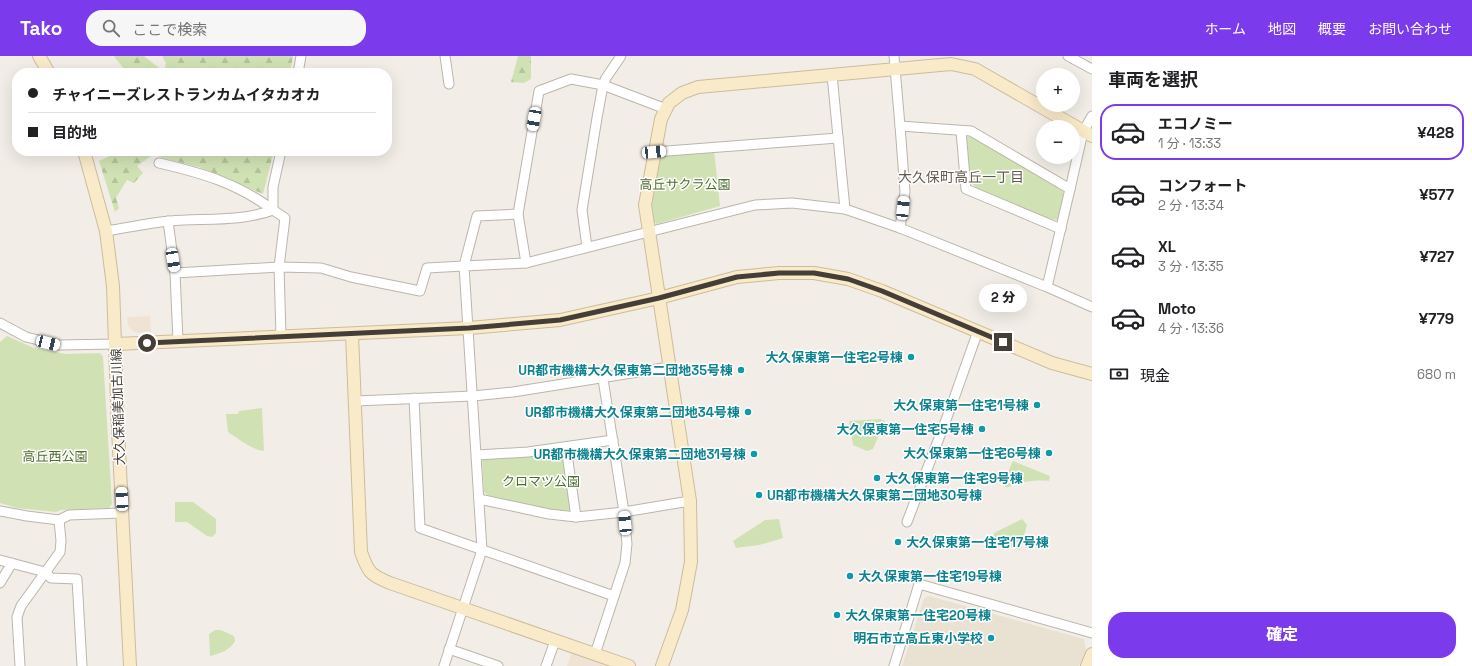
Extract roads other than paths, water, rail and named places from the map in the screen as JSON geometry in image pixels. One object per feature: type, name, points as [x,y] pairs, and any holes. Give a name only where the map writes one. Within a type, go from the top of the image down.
[{"type":"street","points":[[39,56],[46,68]]},
{"type":"street","points":[[299,68],[301,56]]},
{"type":"street","points":[[445,56],[449,84]]},
{"type":"street","points":[[588,247],[582,210],[603,85],[621,56]]},
{"type":"street","points":[[894,56],[905,192],[900,228]]},
{"type":"street","points":[[1068,56],[1092,69]]},
{"type":"street","points":[[662,666],[682,610],[691,562],[690,501],[645,206],[661,119],[669,103],[682,93],[698,87],[951,64],[975,69],[1088,134]]},
{"type":"street","points":[[832,75],[845,209]]},
{"type":"street","points":[[526,263],[518,214],[539,91],[571,79],[603,85],[666,109]]},
{"type":"street","points":[[1047,287],[1070,189],[1088,134],[1092,116]]},
{"type":"street","points":[[900,126],[971,131],[1070,189]]},
{"type":"street","points":[[961,131],[966,189],[1061,229]]},
{"type":"street","points":[[654,152],[838,138]]},
{"type":"street","name":"大久保稲美加古川線","points":[[85,156],[106,231],[113,286],[130,666]]},
{"type":"street","points":[[273,210],[273,187],[280,156]]},
{"type":"street","points":[[159,163],[193,170],[213,177],[259,200],[285,218],[279,267],[281,336]]},
{"type":"street","points":[[175,273],[279,267],[321,268],[351,277],[420,291],[427,268],[526,263],[755,205],[792,203],[845,209],[900,228],[1047,287],[1092,307]]},
{"type":"street","points":[[106,231],[168,221],[244,217],[262,214],[273,210]]},
{"type":"street","points":[[444,666],[482,550],[464,266],[477,216],[518,214]]},
{"type":"street","points":[[168,221],[175,273],[178,341]]},
{"type":"street","points":[[0,323],[26,337],[59,345],[116,344],[469,328],[560,320],[659,298],[737,277],[779,273],[814,273],[848,279],[882,291],[1052,363],[1092,374]]},
{"type":"street","points":[[907,522],[978,331]]},
{"type":"street","points":[[352,334],[356,401],[361,552],[366,567],[377,578],[629,666]]},
{"type":"street","points":[[356,401],[473,396],[513,392],[603,379],[670,367]]},
{"type":"street","points":[[595,654],[625,563],[627,544],[624,512],[603,379]]},
{"type":"street","points":[[414,398],[420,528],[614,596]]},
{"type":"street","points":[[477,455],[528,452],[613,440]]},
{"type":"street","points":[[566,447],[576,517]]},
{"type":"street","points":[[479,499],[549,514],[576,517],[624,512],[690,501]]},
{"type":"street","points":[[0,511],[58,520],[69,515],[122,513]]},
{"type":"street","points":[[20,666],[17,616],[21,606],[60,552],[58,520]]},
{"type":"street","points":[[0,560],[45,572],[51,578],[77,579],[82,666]]},
{"type":"street","points":[[0,583],[12,563]]},
{"type":"street","points":[[894,666],[919,584],[1092,633]]},
{"type":"street","points":[[546,666],[554,640]]},
{"type":"street","points":[[450,649],[498,666]]},
{"type":"street","points":[[1087,666],[1092,654]]},
{"type":"place","name":"大久保東第一住宅2号棟","points":[[911,357]]},
{"type":"place","name":"UR都市機構大久保東第二団地35号棟","points":[[741,370]]},
{"type":"place","name":"大久保東第一住宅1号棟","points":[[1037,405]]},
{"type":"place","name":"UR都市機構大久保東第二団地34号棟","points":[[748,412]]},
{"type":"place","name":"大久保東第一住宅5号棟","points":[[982,429]]},
{"type":"place","name":"大久保東第一住宅6号棟","points":[[1049,453]]},
{"type":"place","name":"UR都市機構大久保東第二団地31号棟","points":[[754,454]]},
{"type":"place","name":"大久保東第一住宅9号棟","points":[[877,478]]},
{"type":"place","name":"UR都市機構大久保東第二団地30号棟","points":[[759,495]]},
{"type":"place","name":"大久保東第一住宅17号棟","points":[[898,542]]},
{"type":"place","name":"大久保東第一住宅19号棟","points":[[850,576]]},
{"type":"place","name":"大久保東第一住宅20号棟","points":[[837,615]]},
{"type":"place","name":"明石市立高丘東小学校","points":[[991,638]]},
{"type":"district","name":"大久保町高丘一丁目","points":[[961,177]]},
{"type":"park label","name":"高丘サクラ公園","points":[[685,184]]},
{"type":"park label","name":"高丘西公園","points":[[55,456]]},
{"type":"park label","name":"クロマツ公園","points":[[541,481]]}]
